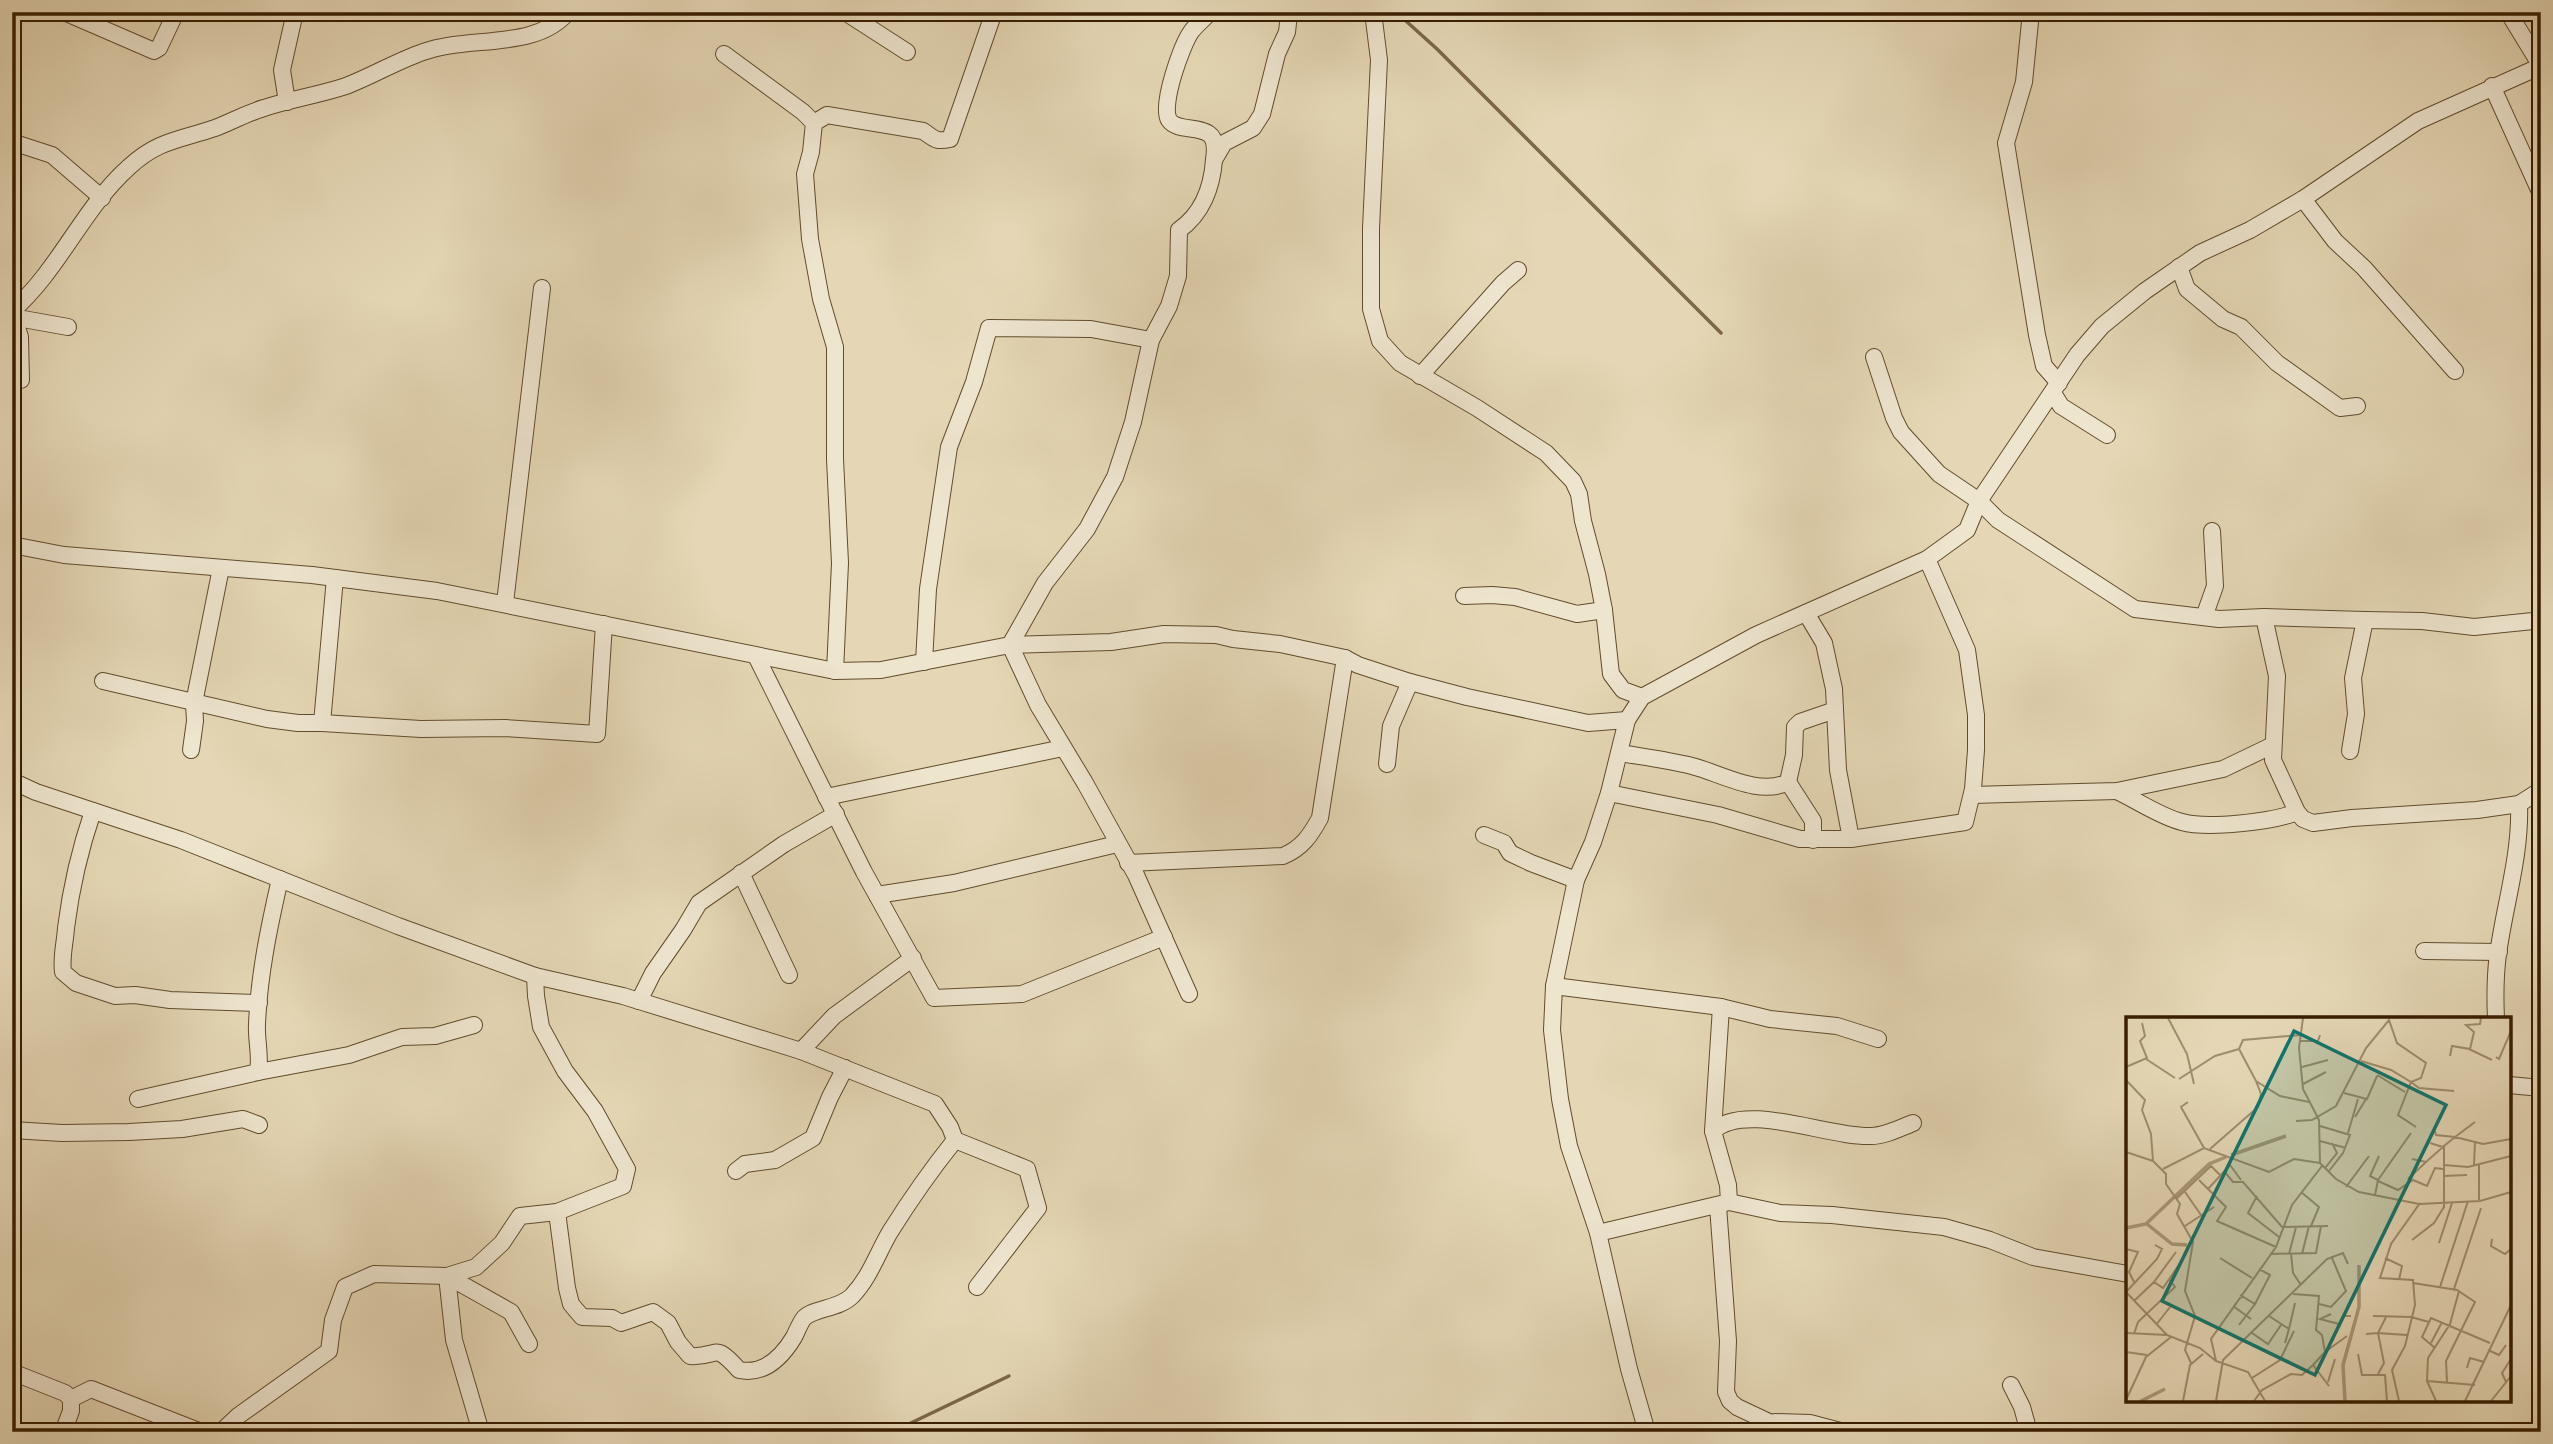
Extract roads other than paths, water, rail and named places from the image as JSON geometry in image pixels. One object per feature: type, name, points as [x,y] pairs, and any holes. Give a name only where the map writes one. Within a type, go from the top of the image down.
[{"type":"street","points":[[64,12],[154,51],[159,48],[176,12]]},
{"type":"street","points":[[287,102],[282,70],[295,12]]},
{"type":"street","points":[[845,12],[907,51]]},
{"type":"street","points":[[814,123],[827,116],[836,117],[901,127],[915,132],[923,131],[939,141],[950,139],[994,12]]},
{"type":"street","points":[[1010,645],[1045,583],[1087,528],[1115,477],[1133,422],[1151,340],[1169,306],[1178,276],[1179,230],[1190,223],[1213,181],[1214,140],[1210,134],[1173,124],[1167,111],[1171,81],[1190,33],[1210,12]]},
{"type":"street","points":[[1214,160],[1224,144],[1252,128],[1262,114],[1277,54],[1287,32],[1289,14],[1286,12]]},
{"type":"street","points":[[1373,12],[1379,60],[1371,228],[1371,309],[1380,341],[1400,363],[1478,408],[1546,453],[1573,481],[1579,494],[1604,610],[1611,674],[1623,690],[1642,697]]},
{"type":"street","points":[[2031,12],[2024,82],[2006,143],[2036,335],[2044,366],[2056,388],[2061,406],[2107,435]]},
{"type":"street","points":[[1647,1432],[1598,1233],[1569,1146],[1552,1030],[1554,986],[1576,880],[1593,842],[1609,793],[1627,720],[1642,697],[1756,635],[1927,559],[1967,530],[1979,501],[2077,355],[2102,326],[2145,291],[2208,249],[2250,230],[2303,199],[2418,121],[2541,66],[2508,12]]},
{"type":"street","points":[[13,315],[102,198],[130,166],[158,146],[287,102],[347,85],[426,50],[457,43],[519,39],[545,30],[566,14]]},
{"type":"street","points":[[724,54],[814,123]]},
{"type":"street","points":[[2492,86],[2541,194]]},
{"type":"street","points":[[814,123],[805,174],[810,239],[821,299],[835,346],[835,459],[840,563],[835,671]]},
{"type":"street","points":[[12,142],[52,155],[102,198]]},
{"type":"street","points":[[2303,199],[2335,241],[2364,268],[2455,371]]},
{"type":"street","points":[[2179,267],[2187,289],[2223,319],[2241,327],[2295,377],[2340,408],[2357,406]]},
{"type":"street","points":[[1420,376],[1503,283],[1518,271]]},
{"type":"street","points":[[505,603],[542,288]]},
{"type":"street","points":[[13,315],[68,327]]},
{"type":"street","points":[[13,315],[20,337],[21,380]]},
{"type":"street","points":[[924,662],[928,589],[949,447],[974,382],[989,328],[1091,329],[1151,340]]},
{"type":"street","points":[[1874,357],[1901,432],[1939,474],[1979,501],[1998,520],[2135,609],[2219,619],[2264,617],[2422,621],[2474,627],[2533,621],[2541,623]]},
{"type":"street","points":[[2204,617],[2215,586],[2212,531]]},
{"type":"street","points":[[12,545],[64,555],[335,578],[438,591],[835,671],[881,670],[1010,645],[1111,642],[1164,634],[1216,635],[1345,657],[1359,665],[1410,682],[1588,723],[1627,720]]},
{"type":"street","points":[[1609,793],[1718,815],[1800,839],[1851,839],[1965,822],[1972,795],[1976,715],[1968,650],[1927,559]]},
{"type":"street","points":[[191,750],[195,721],[194,703],[221,568]]},
{"type":"street","points":[[322,723],[335,578]]},
{"type":"street","points":[[1464,596],[1515,597],[1577,614],[1604,610]]},
{"type":"street","points":[[1806,613],[1824,643],[1834,689],[1838,770],[1851,839]]},
{"type":"street","points":[[2264,617],[2277,676],[2273,760],[2297,812],[2303,819],[2313,823],[2477,810],[2519,804],[2541,790]]},
{"type":"street","points":[[2350,751],[2356,714],[2353,678],[2365,620]]},
{"type":"street","points":[[103,681],[267,719],[298,723],[421,729],[505,728],[597,734],[604,624]]},
{"type":"street","points":[[1010,645],[1038,705],[1128,863],[1189,995]]},
{"type":"street","points":[[756,656],[877,895],[934,998],[1022,994],[1164,937]]},
{"type":"street","points":[[1128,863],[1283,856],[1296,851],[1309,838],[1320,818],[1345,657]]},
{"type":"street","points":[[1387,764],[1391,726],[1410,682]]},
{"type":"street","points":[[1813,840],[1813,821],[1788,782],[1794,755],[1795,727],[1800,722],[1835,710]]},
{"type":"street","points":[[1972,795],[2117,791],[2223,769],[2273,746]]},
{"type":"street","points":[[826,797],[1063,748]]},
{"type":"street","points":[[1620,752],[1693,766],[1742,783],[1779,787],[1788,782]]},
{"type":"street","points":[[12,781],[36,792],[181,840],[535,976],[639,1001],[801,1051],[934,1104],[950,1127],[954,1140]]},
{"type":"street","points":[[2117,791],[2182,822],[2228,824],[2285,817],[2297,812]]},
{"type":"street","points":[[2496,1017],[2498,952],[2519,841],[2519,804]]},
{"type":"street","points":[[93,811],[79,853],[68,907],[61,955],[63,972],[76,984],[115,996],[259,1003]]},
{"type":"street","points":[[639,1001],[653,973],[698,903],[836,814]]},
{"type":"street","points":[[1484,835],[1504,843],[1510,853],[1576,880]]},
{"type":"street","points":[[877,895],[954,883],[1117,844]]},
{"type":"street","points":[[741,873],[789,975]]},
{"type":"street","points":[[258,1072],[259,1003],[269,926],[280,879]]},
{"type":"street","points":[[2424,951],[2498,952]]},
{"type":"street","points":[[801,1051],[834,1016],[913,958]]},
{"type":"street","points":[[221,1432],[238,1416],[329,1351],[334,1320],[345,1287],[374,1273],[447,1276],[476,1267],[502,1243],[520,1216],[557,1212],[623,1186],[627,1169],[595,1111],[565,1070],[541,1027],[535,976]]},
{"type":"street","points":[[1554,986],[1721,1007],[1770,1019],[1837,1026],[1878,1039]]},
{"type":"street","points":[[1721,1007],[1713,1131],[1728,1185],[1723,1204],[1728,1341],[1726,1392],[1737,1408],[1790,1432]]},
{"type":"street","points":[[138,1099],[349,1055],[402,1037],[435,1036],[474,1025]]},
{"type":"street","points":[[736,1171],[745,1164],[775,1160],[813,1138],[845,1068]]},
{"type":"street","points":[[2511,1084],[2541,1088]]},
{"type":"street","points":[[12,1130],[62,1133],[129,1132],[182,1129],[243,1119],[259,1125]]},
{"type":"street","points":[[1713,1131],[1721,1124],[1735,1119],[1780,1121],[1854,1136],[1875,1137],[1913,1123]]},
{"type":"street","points":[[557,1212],[569,1296],[571,1304],[582,1317],[611,1318],[621,1322],[653,1312],[668,1323],[677,1342],[690,1356],[702,1357],[713,1351],[722,1352],[739,1370],[758,1370],[780,1357],[804,1318],[850,1298],[874,1267],[888,1236],[918,1186],[954,1140]]},
{"type":"street","points":[[954,1140],[1027,1169],[1038,1208],[977,1287]]},
{"type":"street","points":[[1598,1233],[1723,1204],[1780,1213],[1832,1215],[1944,1227],[1990,1240],[2033,1257],[2126,1274]]},
{"type":"street","points":[[447,1276],[511,1312],[529,1345]]},
{"type":"street","points":[[447,1276],[454,1340],[481,1432]]},
{"type":"street","points":[[12,1372],[65,1393],[71,1399],[71,1411],[62,1432]]},
{"type":"street","points":[[2011,1385],[2022,1407],[2029,1432]]},
{"type":"street","points":[[71,1399],[91,1389],[201,1432]]},
{"type":"street","points":[[1768,1422],[1810,1423],[1844,1432]]},
{"type":"waterway","points":[[1396,12],[1437,49],[1721,333]]},
{"type":"waterway","points":[[892,1432],[1009,1376]]}]
